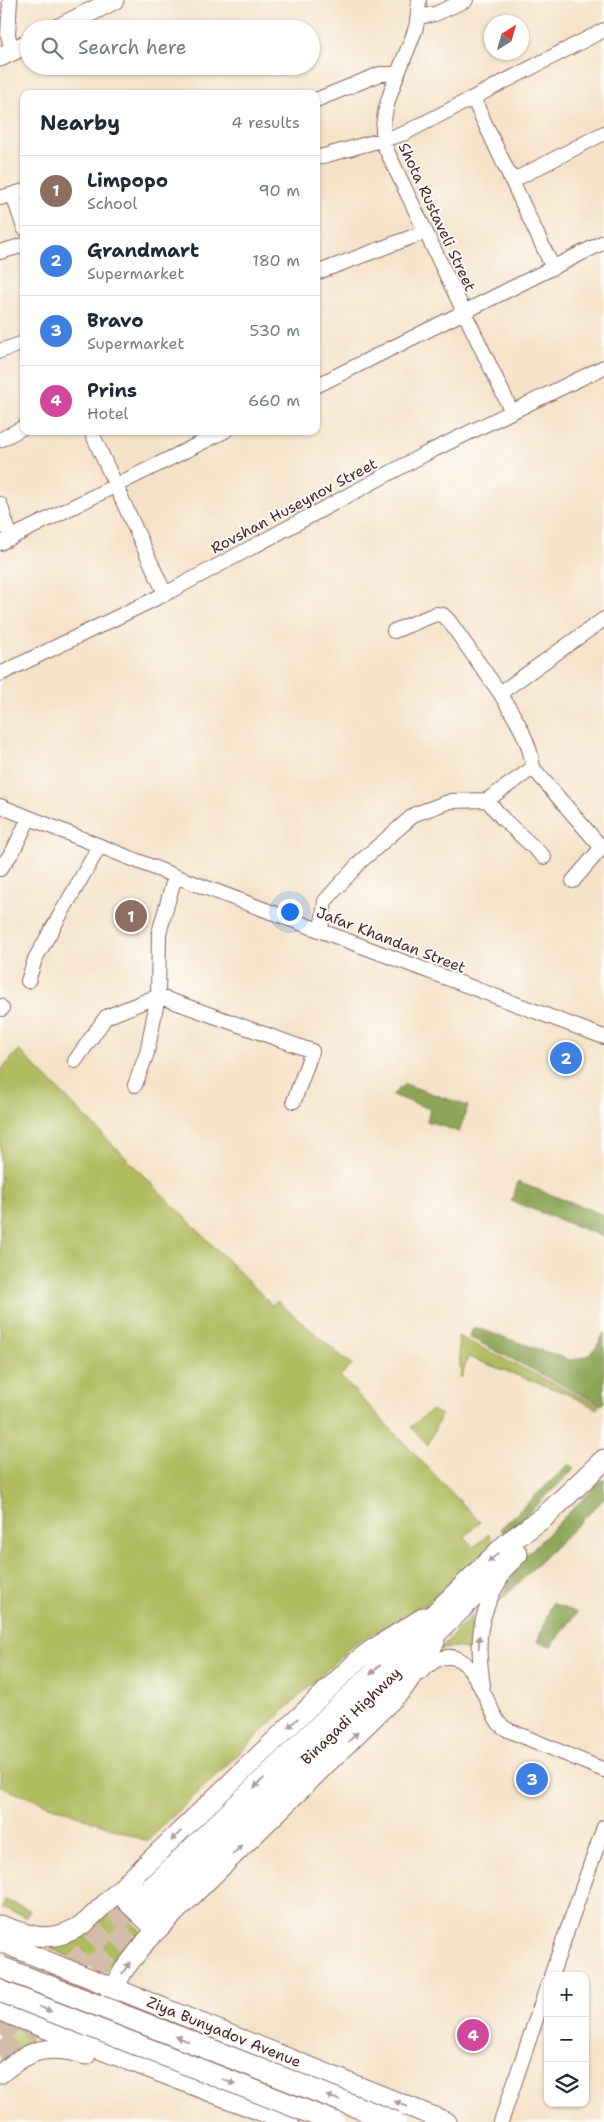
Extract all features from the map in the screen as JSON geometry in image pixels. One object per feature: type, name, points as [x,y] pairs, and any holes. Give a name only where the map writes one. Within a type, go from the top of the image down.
[{"type":"main road","points":[[75,20],[114,0]]},
{"type":"main road","name":"Binagadi Highway","points":[[147,1904],[446,1613],[508,1543],[544,1517],[604,1460]]},
{"type":"main road","name":"Binagadi Highway","points":[[446,1613],[516,1556],[544,1517]]},
{"type":"main road","points":[[45,2028],[82,2033],[94,2028],[114,1987],[137,1951],[175,1911],[402,1688],[446,1613]]},
{"type":"main road","points":[[0,1925],[36,1936],[64,1935],[86,1922],[358,1660],[376,1646],[446,1613]]},
{"type":"main road","points":[[138,1872],[124,1893],[126,1901],[150,1924],[158,1924],[175,1911]]},
{"type":"main road","points":[[0,1929],[96,1989],[103,2004],[103,2012]]},
{"type":"main road","name":"Ziya Bunyadov Avenue","points":[[0,1942],[447,2122]]},
{"type":"main road","points":[[0,1982],[9,1968],[37,1964],[63,1968]]},
{"type":"main road","points":[[9,1968],[6,1984],[0,1998],[4,2007],[21,2019]]},
{"type":"main road","name":"Ziya Bunyadov Avenue","points":[[9,1968],[395,2122]]},
{"type":"main road","points":[[0,1991],[334,2122]]},
{"type":"main road","points":[[156,2069],[139,2059],[125,2043],[126,2026],[132,2016],[138,2012],[150,2010],[186,2016]]},
{"type":"main road","points":[[0,2012],[156,2069],[288,2122]]},
{"type":"main road","points":[[0,2074],[28,2054],[54,2048],[69,2049],[120,2066],[156,2069]]},
{"type":"street","points":[[10,0],[8,36],[14,50]]},
{"type":"street","name":"Shota Rustaveli Street","points":[[419,0],[418,17],[398,74],[383,128],[383,140],[512,412]]},
{"type":"street","points":[[418,17],[435,14],[466,0]]},
{"type":"street","points":[[320,157],[403,134],[604,30]]},
{"type":"street","points":[[320,98],[380,74],[398,74]]},
{"type":"street","points":[[473,98],[553,268]]},
{"type":"street","points":[[512,181],[604,132]]},
{"type":"street","points":[[12,195],[20,217]]},
{"type":"street","points":[[320,271],[425,232]]},
{"type":"street","points":[[320,384],[604,242]]},
{"type":"street","points":[[0,252],[20,246]]},
{"type":"street","points":[[0,351],[20,344]]},
{"type":"street","name":"Rovshan Huseynov Street","points":[[0,674],[165,594],[425,454],[604,367]]},
{"type":"street","points":[[0,440],[20,429]]},
{"type":"street","points":[[93,435],[114,486],[165,594]]},
{"type":"street","points":[[0,504],[6,541],[217,435]]},
{"type":"street","points":[[394,631],[436,614],[443,614],[449,620],[500,693],[527,738],[533,768],[603,846],[573,881]]},
{"type":"street","points":[[500,693],[604,619]]},
{"type":"street","points":[[321,930],[325,901],[361,862],[415,814],[451,801],[487,800],[533,768]]},
{"type":"street","points":[[487,800],[503,819],[544,857]]},
{"type":"street","name":"Jafar Khandan Street","points":[[0,806],[99,847],[604,1037]]},
{"type":"street","points":[[2,861],[29,818]]},
{"type":"street","points":[[28,980],[36,959],[99,847]]},
{"type":"street","points":[[135,1086],[147,1053],[158,996],[159,933],[175,876]]},
{"type":"street","points":[[75,1061],[106,1017],[158,996],[312,1051],[294,1101]]},
{"type":"street","points":[[484,1690],[478,1655],[480,1627],[487,1605],[516,1556]]},
{"type":"street","points":[[402,1688],[434,1661],[450,1657],[461,1662],[470,1670],[484,1690],[499,1723],[508,1730],[604,1770]]},
{"type":"street","points":[[552,1972],[604,1827]]},
{"type":"street","points":[[501,2122],[544,1996]]},
{"type":"green space","points":[[19,1050],[272,1305],[277,1301],[352,1365],[340,1376],[480,1522],[465,1537],[474,1547],[489,1534],[492,1540],[491,1544],[436,1598],[354,1644],[147,1841],[0,1787],[0,1071]]},
{"type":"green space","points":[[405,1084],[468,1106],[459,1132],[427,1121],[430,1109],[392,1095]]},
{"type":"green space","points":[[518,1182],[604,1215],[604,1237],[511,1201]]},
{"type":"green space","points":[[474,1327],[570,1360],[583,1357],[592,1352],[604,1333],[604,1402],[601,1405],[469,1337]]},
{"type":"green space","points":[[458,1336],[599,1406],[597,1409],[565,1393],[468,1357],[461,1378]]},
{"type":"green space","points":[[431,1410],[441,1415],[428,1445],[411,1427]]},
{"type":"green space","points":[[569,1464],[574,1469],[506,1535],[500,1529]]},
{"type":"green space","points":[[604,1478],[604,1499],[498,1603],[520,1561]]},
{"type":"green space","points":[[552,1603],[577,1613],[551,1646],[537,1642]]},
{"type":"green space","points":[[472,1615],[470,1652],[455,1647],[439,1650]]},
{"type":"green space","points":[[5,1900],[30,1910],[27,1917],[2,1908]]},
{"type":"green space","points":[[116,1907],[142,1932],[112,1969],[105,1971],[49,1948],[85,1934]]},
{"type":"green space","points":[[0,2021],[36,2034],[0,2064]]},
{"type":"tunnel","points":[[0,2034],[141,1898]]},
{"type":"tunnel","points":[[0,2056],[152,1910]]},
{"type":"place","name":"Limpopo","points":[[131,916]]},
{"type":"place","name":"Grandmart","points":[[566,1058]]},
{"type":"place","name":"Bravo","points":[[532,1779]]},
{"type":"place","name":"Prins","points":[[473,2035]]}]
